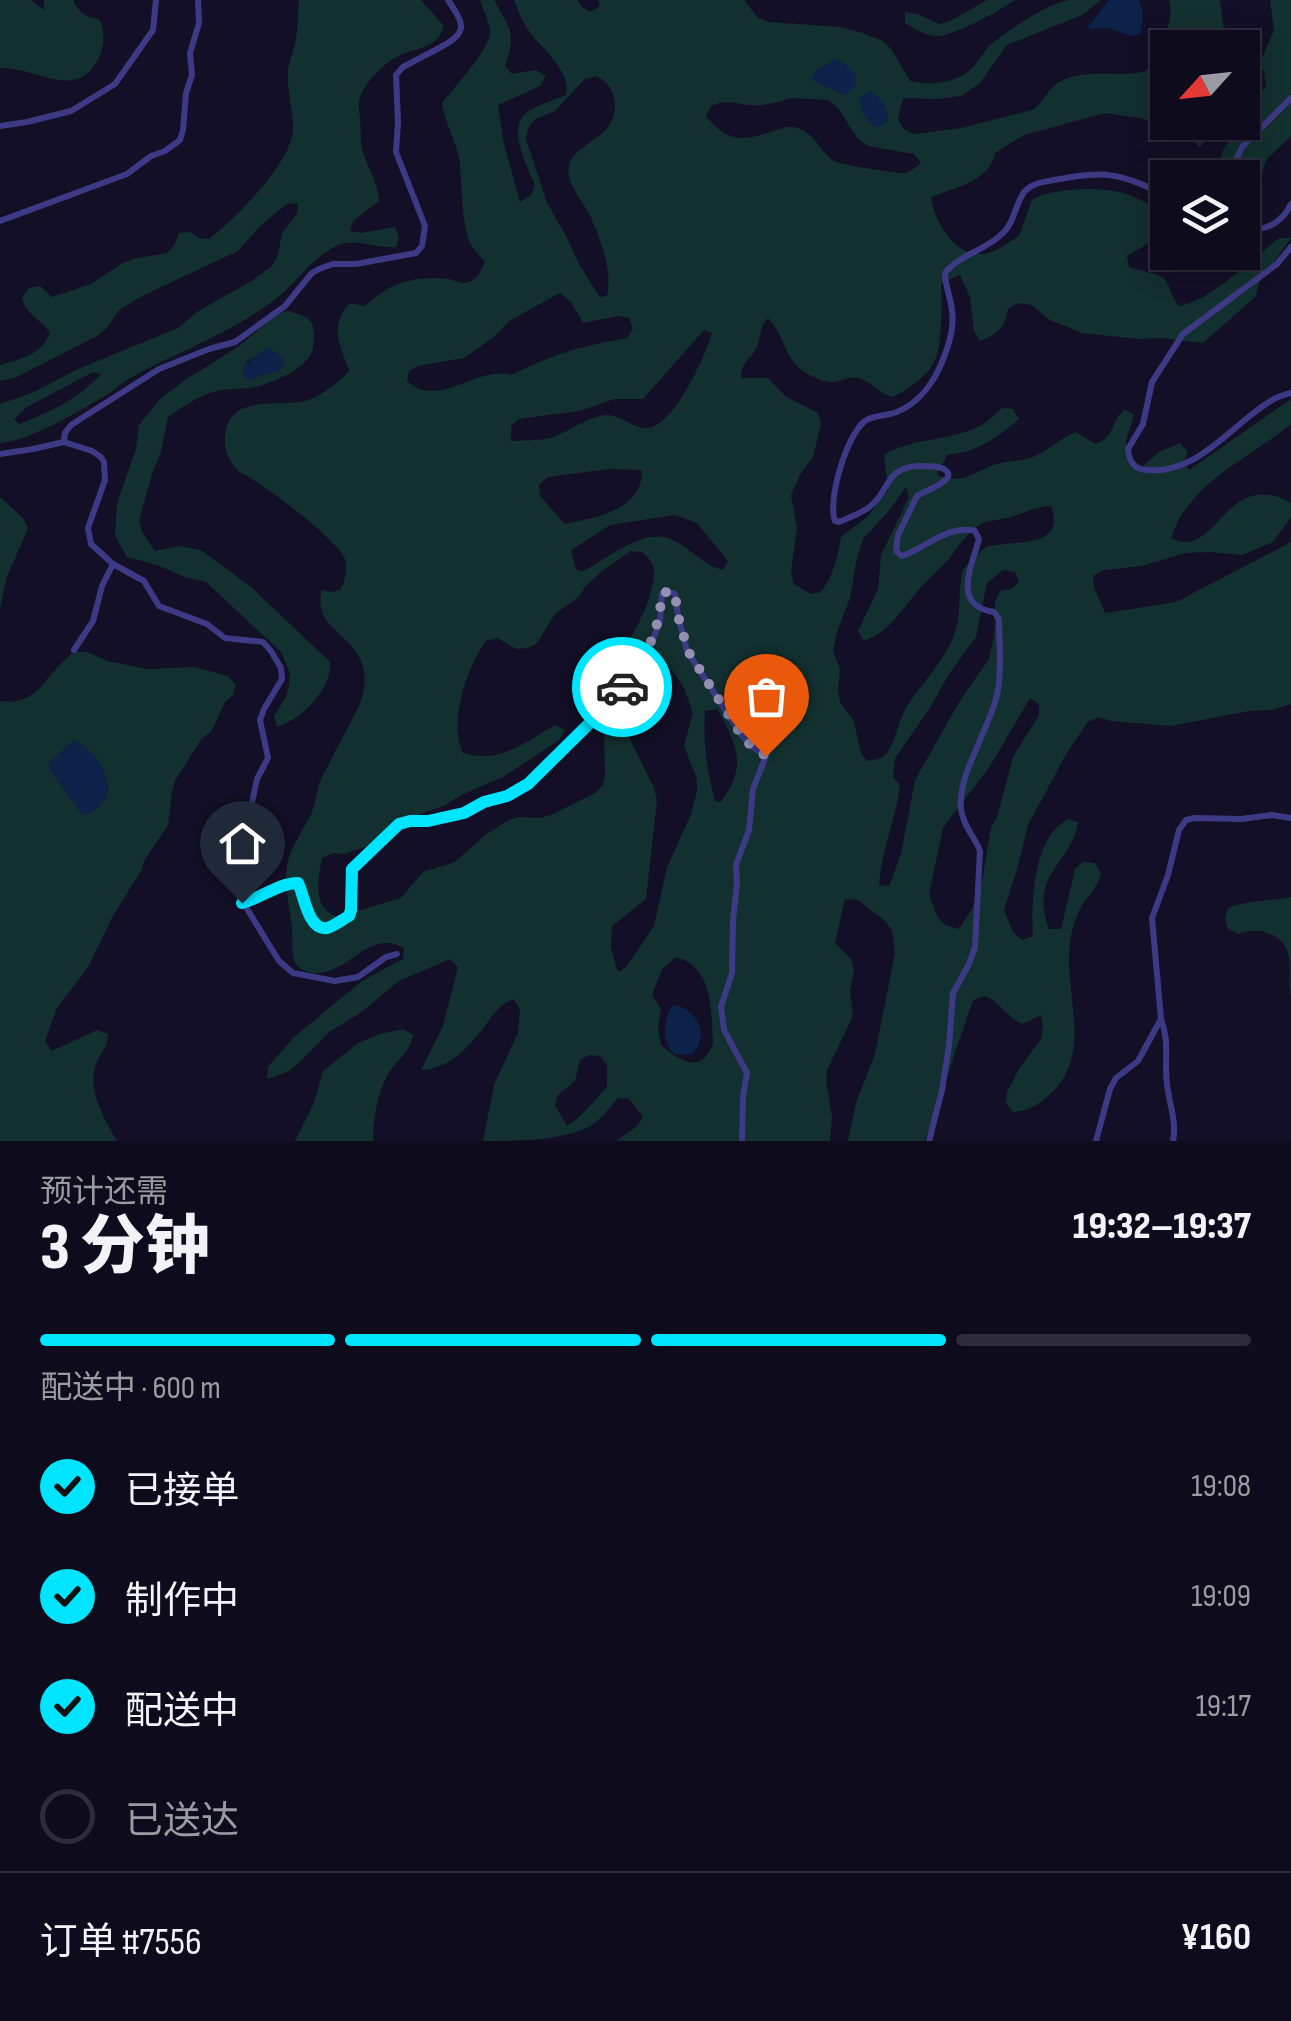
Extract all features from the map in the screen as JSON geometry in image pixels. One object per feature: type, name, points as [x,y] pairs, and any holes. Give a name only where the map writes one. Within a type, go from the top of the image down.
[{"type":"street","points":[[0,126],[71,110],[114,84],[153,30],[156,0]]},
{"type":"street","points":[[0,221],[127,174],[180,140],[192,75],[190,54],[199,23],[198,0]]},
{"type":"street","points":[[64,442],[65,432],[71,426],[160,369],[235,342],[284,306],[319,269],[416,254],[426,226],[396,152],[396,75],[403,67],[457,38],[462,29],[460,17],[448,0]]},
{"type":"street","points":[[1236,160],[1242,146],[1291,98]]},
{"type":"street","points":[[929,1141],[942,1090],[954,994],[975,947],[980,852],[964,823],[960,804],[998,691],[999,619],[994,612],[980,610],[970,600],[968,579],[980,539],[975,531],[950,533],[908,555],[896,552],[898,535],[918,496],[946,482],[949,476],[945,469],[925,466],[898,470],[868,508],[839,522],[832,513],[838,474],[860,424],[894,413],[926,390],[938,371],[952,324],[945,273],[1004,233],[1030,186],[1084,174],[1112,174],[1150,188]]},
{"type":"street","points":[[1260,229],[1275,224],[1291,204]]},
{"type":"street","points":[[1291,248],[1277,264],[1173,346],[1150,386],[1144,424],[1128,449],[1130,461],[1137,469],[1150,471],[1184,464],[1207,452],[1268,402],[1291,392]]},
{"type":"street","points":[[0,454],[64,442],[101,457],[105,480],[88,528],[88,539],[114,564],[144,581],[158,606],[207,624],[224,638],[263,642],[281,668],[282,679],[260,720],[268,758],[230,863],[230,874],[242,903],[279,961],[290,972],[336,981],[363,974],[396,954]]},
{"type":"street","points":[[74,650],[93,621],[102,586],[114,564]]},
{"type":"street","points":[[242,903],[292,882],[301,887],[304,904],[321,928],[349,916],[352,869],[394,827],[464,813],[528,784],[612,701],[649,650],[660,621],[662,593],[671,591],[675,594],[688,651],[740,733],[766,756],[736,865],[732,973],[721,1007],[724,1030],[748,1073],[742,1141]]},
{"type":"street","points":[[1172,1141],[1174,1120],[1167,1086],[1166,1034],[1160,1019],[1152,918],[1179,830],[1186,820],[1194,818],[1291,818]]},
{"type":"street","points":[[1096,1141],[1110,1089],[1116,1078],[1138,1061],[1160,1019]]},
{"type":"green space","points":[[0,0],[31,0],[44,10],[44,0],[73,0],[83,14],[99,19],[103,42],[90,71],[68,80],[0,68]]},
{"type":"green space","points":[[299,0],[421,0],[444,26],[433,43],[381,68],[360,98],[362,149],[379,201],[353,221],[350,231],[362,233],[395,227],[399,237],[396,247],[351,243],[336,246],[320,256],[278,297],[243,321],[130,378],[54,424],[0,443],[0,404],[178,328],[272,266],[282,233],[297,214],[298,203],[287,204],[238,251],[119,310],[97,336],[17,377],[0,381],[0,365],[36,351],[50,333],[24,304],[22,298],[29,288],[40,286],[52,297],[91,284],[133,259],[167,253],[179,233],[190,232],[209,239],[260,190],[283,158],[293,131],[288,69],[296,39]],"holes":[[[93,372],[101,374],[52,410],[19,424],[14,419],[27,407]]]},
{"type":"green space","points":[[480,0],[494,0],[508,25],[511,46],[505,66],[512,74],[536,70],[546,76],[540,86],[498,105],[520,202],[531,195],[535,185],[521,150],[519,123],[532,109],[566,95],[566,86],[560,68],[527,27],[514,0],[578,0],[590,12],[600,6],[598,0],[744,0],[758,18],[769,22],[840,27],[883,41],[910,81],[927,83],[962,76],[995,41],[1051,6],[1069,0],[1101,0],[1082,15],[1007,45],[980,83],[961,96],[903,98],[898,119],[904,129],[914,134],[961,128],[1032,110],[1055,85],[1070,78],[1146,71],[1150,64],[1150,122],[1105,113],[1024,135],[995,153],[992,163],[979,177],[931,197],[947,235],[963,249],[987,253],[1019,236],[1032,200],[1041,196],[1080,189],[1129,195],[1150,204],[1150,243],[1127,256],[1129,267],[1162,277],[1180,306],[1206,295],[1240,270],[1260,270],[1260,254],[1279,238],[1291,238],[1259,283],[1256,296],[1203,343],[1082,333],[1050,320],[1031,305],[1018,303],[1008,309],[999,330],[980,341],[974,331],[970,297],[960,275],[941,283],[940,332],[933,364],[918,381],[893,397],[858,378],[829,382],[805,372],[792,360],[768,318],[741,373],[741,378],[768,378],[785,396],[818,413],[821,424],[813,457],[791,495],[797,528],[791,572],[794,584],[811,594],[821,592],[829,579],[841,537],[867,517],[888,490],[884,455],[896,449],[972,430],[1002,408],[1013,409],[1019,419],[994,439],[969,451],[947,455],[937,475],[963,478],[997,464],[1031,458],[1076,432],[1095,444],[1110,433],[1125,409],[1134,415],[1126,441],[1128,455],[1142,467],[1159,452],[1180,443],[1188,452],[1184,461],[1189,470],[1291,399],[1291,424],[1222,473],[1191,501],[1171,538],[1187,542],[1200,537],[1236,504],[1251,496],[1269,495],[1291,503],[1291,517],[1273,542],[1242,555],[1185,553],[1142,566],[1104,570],[1093,576],[1105,613],[1176,602],[1291,542],[1291,704],[1171,726],[1098,717],[1088,722],[1068,751],[1028,825],[1004,910],[1013,932],[1022,940],[1033,936],[1034,889],[1041,855],[1056,828],[1068,819],[1078,822],[1044,894],[1049,929],[1061,929],[1075,869],[1083,862],[1095,863],[1101,874],[1078,913],[1070,939],[1074,1044],[1062,1081],[1031,1108],[1013,1112],[1006,1103],[1007,1092],[1041,1039],[1041,1015],[1022,1024],[985,996],[973,1000],[925,1141],[848,1141],[856,1103],[875,1054],[895,953],[892,930],[885,921],[858,900],[845,899],[835,943],[851,959],[854,970],[850,992],[853,1016],[827,1070],[832,1117],[830,1141],[616,1141],[643,1117],[629,1099],[618,1098],[595,1123],[579,1131],[539,1139],[483,1141],[494,1085],[518,1033],[520,1009],[514,999],[504,1004],[458,1056],[441,1066],[421,1070],[443,1026],[458,967],[450,959],[399,981],[359,1014],[329,1032],[289,1071],[267,1079],[268,1067],[294,1037],[362,981],[403,959],[404,948],[381,943],[319,973],[304,971],[294,960],[287,866],[312,812],[321,779],[359,706],[365,683],[363,665],[326,619],[321,606],[322,590],[341,589],[346,569],[344,557],[296,510],[238,471],[227,454],[225,435],[235,413],[256,405],[310,399],[346,374],[349,370],[338,327],[350,303],[364,306],[391,287],[406,282],[440,278],[465,283],[480,273],[485,262],[468,237],[459,157],[442,103],[478,57],[489,39]],"holes":[[[596,76],[608,84],[615,111],[605,131],[573,157],[568,171],[607,265],[607,296],[600,297],[547,203],[526,139],[535,119],[555,111],[585,79]],[[792,98],[828,100],[868,146],[914,154],[921,163],[901,173],[844,164],[832,160],[797,128],[740,138],[719,130],[706,116],[711,106],[722,103],[756,105]],[[560,293],[571,302],[583,323],[618,316],[629,318],[633,328],[627,338],[568,352],[511,375],[485,376],[432,391],[407,381],[409,371],[418,366],[464,358],[509,321]],[[704,330],[712,333],[686,391],[654,426],[643,428],[606,415],[550,438],[511,441],[511,426],[519,419],[580,411],[614,399],[643,399]],[[609,469],[642,470],[640,484],[626,503],[603,515],[565,524],[540,496],[539,485],[548,477]],[[906,487],[909,497],[881,555],[878,589],[858,631],[864,641],[891,623],[978,526],[1051,506],[1054,520],[1044,537],[987,547],[964,568],[952,640],[906,708],[888,751],[868,761],[861,754],[854,721],[840,702],[840,669],[833,650],[863,539]],[[675,515],[697,523],[728,561],[723,570],[675,541],[651,537],[626,546],[581,572],[576,569],[571,550],[610,525]],[[631,551],[646,556],[654,569],[653,580],[641,619],[627,642],[632,653],[672,670],[693,713],[684,746],[697,779],[697,791],[667,868],[654,926],[627,966],[617,970],[611,948],[612,926],[646,899],[657,800],[623,717],[610,718],[604,728],[605,774],[603,785],[595,793],[551,815],[517,817],[505,822],[455,862],[423,872],[401,898],[337,917],[329,912],[320,900],[322,858],[371,845],[422,813],[503,777],[559,740],[565,730],[555,725],[500,754],[463,753],[459,711],[466,680],[486,641],[497,638],[516,649],[528,648],[537,643],[555,614],[579,597],[584,588]],[[1003,570],[1015,572],[1019,582],[1000,591],[995,602],[989,659],[961,699],[915,780],[901,854],[889,886],[879,885],[900,785],[893,777],[895,758],[976,637],[987,583]],[[1030,698],[1039,704],[1039,715],[1013,757],[991,827],[982,882],[959,929],[945,925],[937,916],[929,894],[943,828],[990,766]],[[717,709],[737,756],[735,777],[721,802],[715,801],[706,757],[705,711]],[[676,957],[698,970],[710,1005],[713,1044],[708,1054],[690,1062],[661,1045],[661,1009],[652,995],[662,969]],[[589,1055],[600,1056],[607,1065],[607,1087],[567,1126],[555,1105],[558,1095],[575,1081],[580,1060]]]},
{"type":"green space","points":[[987,0],[1015,0],[953,33],[935,36],[905,23],[905,12],[939,24]]},
{"type":"green space","points":[[1169,0],[1220,0],[1224,30],[1167,30]]},
{"type":"green space","points":[[1270,0],[1291,0],[1291,136],[1267,159],[1260,178],[1260,160],[1221,157],[1229,140],[1260,140],[1260,93],[1266,86],[1260,57],[1274,30]]},
{"type":"green space","points":[[287,311],[312,323],[310,356],[280,378],[255,387],[209,393],[168,417],[139,521],[155,551],[179,546],[201,550],[251,587],[330,662],[326,682],[314,702],[296,718],[277,727],[274,716],[286,697],[290,673],[281,652],[206,582],[127,557],[115,536],[117,503],[136,449],[139,425],[161,398],[238,347],[276,315]],"holes":[[[270,348],[280,370],[247,380],[247,361]]]},
{"type":"green space","points":[[0,497],[28,528],[6,579],[0,610]]},
{"type":"green space","points":[[75,652],[87,652],[147,669],[194,667],[228,676],[236,685],[211,732],[202,738],[175,781],[168,825],[114,914],[88,967],[57,1008],[45,1041],[52,1051],[97,1030],[108,1034],[96,1064],[94,1084],[98,1104],[117,1141],[0,1141],[0,701],[14,701],[34,693]],"holes":[[[74,740],[101,768],[108,790],[81,813],[49,763]]]},
{"type":"green space","points":[[1291,897],[1291,997],[1289,957],[1282,942],[1262,932],[1238,934],[1228,929],[1225,919],[1228,908],[1234,906]]},
{"type":"green space","points":[[403,1029],[413,1035],[384,1083],[376,1108],[373,1141],[295,1141],[314,1103],[323,1071],[358,1043]]},
{"type":"water","points":[[1109,0],[1139,0],[1143,13],[1141,34],[1130,36],[1109,28],[1089,29]]},
{"type":"water","points":[[836,59],[855,75],[855,85],[844,95],[812,80],[819,68]]},
{"type":"water","points":[[870,91],[881,99],[887,111],[888,120],[881,126],[871,124],[861,106],[859,98]]},
{"type":"water","points":[[270,348],[285,363],[280,370],[247,380],[244,366]]},
{"type":"water","points":[[74,740],[102,766],[108,789],[98,808],[85,815],[50,770],[49,763]]},
{"type":"water","points":[[673,1005],[689,1012],[699,1024],[700,1040],[691,1055],[674,1054],[667,1043],[665,1023]]},
{"type":"way so far","points":[[622,687],[649,650],[660,621],[662,593],[671,591],[675,594],[688,651],[740,733],[766,756]]},
{"type":"route","points":[[242,903],[292,882],[301,887],[304,904],[321,928],[349,916],[352,869],[394,827],[464,813],[533,781],[622,687]]}]
